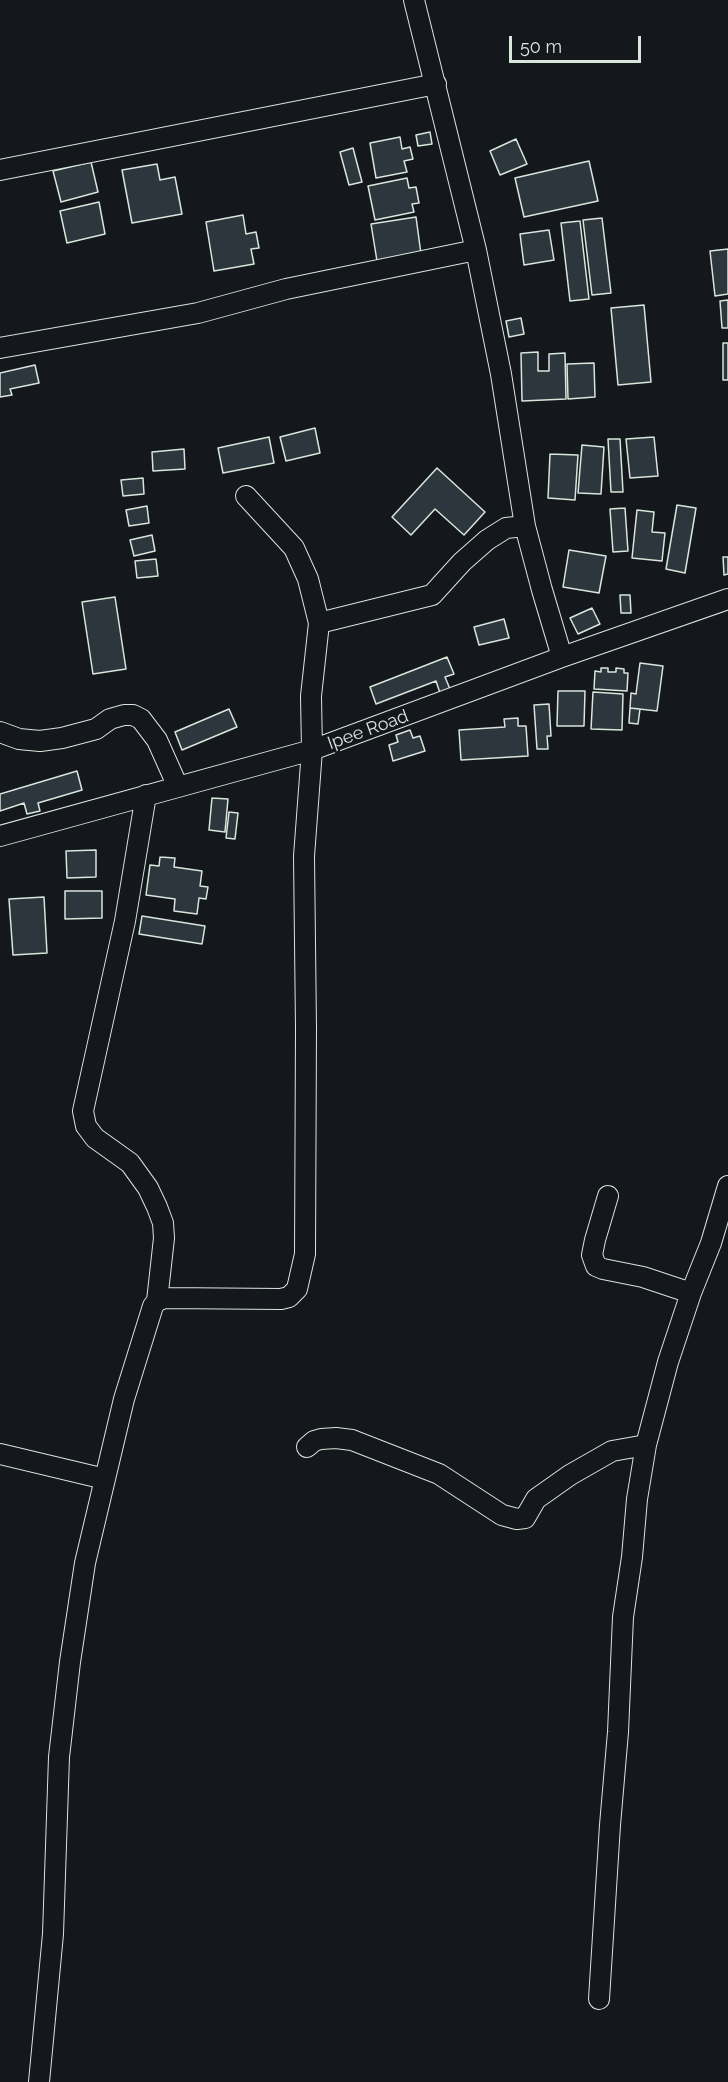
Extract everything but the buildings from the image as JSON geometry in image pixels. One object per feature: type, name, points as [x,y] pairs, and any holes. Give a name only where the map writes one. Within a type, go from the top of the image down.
[{"type":"street","points":[[414,0],[476,250],[501,374],[525,526],[562,657]]},
{"type":"street","points":[[0,170],[436,84]]},
{"type":"street","points":[[0,348],[198,313],[286,289],[476,250]]},
{"type":"street","points":[[39,2082],[53,1934],[59,1757],[66,1698],[86,1563],[124,1399],[153,1306],[157,1301],[165,1298],[281,1299],[289,1297],[297,1289],[304,1254],[306,1006],[304,856],[312,750],[311,696],[319,623],[308,579],[294,548],[246,496]]},
{"type":"street","points":[[319,623],[376,607],[406,603],[432,595],[462,562],[487,540],[507,528],[525,526]]},
{"type":"street","name":"Ipee Road","points":[[0,836],[312,750],[562,657],[728,599]]},
{"type":"street","points":[[0,732],[19,739],[40,741],[96,729],[117,717],[133,715],[141,719],[157,740],[178,787]]},
{"type":"street","points":[[146,795],[125,921],[83,1111],[86,1126],[95,1138],[130,1163],[148,1188],[157,1206],[163,1222],[164,1238],[157,1301]]},
{"type":"street","points":[[599,1999],[618,1732],[623,1617],[632,1557],[637,1499],[646,1445],[668,1362],[691,1293],[720,1245],[728,1186]]},
{"type":"street","points":[[608,1196],[593,1247],[593,1262],[596,1266],[643,1277],[691,1293]]},
{"type":"street","points":[[307,1447],[321,1439],[352,1440],[439,1474],[502,1515],[517,1519],[525,1518],[537,1499],[570,1474],[612,1451],[646,1445]]},
{"type":"street","points":[[0,1454],[105,1479]]}]
